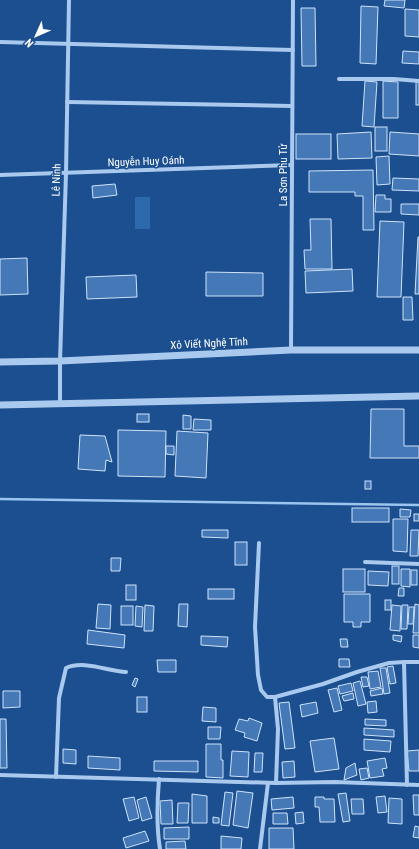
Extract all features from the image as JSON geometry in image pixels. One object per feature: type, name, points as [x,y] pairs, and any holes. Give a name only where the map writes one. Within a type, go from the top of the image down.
[{"type":"street","name":"Lê Ninh","points":[[60,404],[69,0]]},
{"type":"street","name":"La Sơn Phu Tử","points":[[291,350],[293,0]]},
{"type":"street","points":[[0,42],[293,50]]},
{"type":"street","points":[[339,79],[419,81]]},
{"type":"street","points":[[67,102],[292,106]]},
{"type":"street","name":"Nguyễn Huy Oánh","points":[[0,175],[292,165]]},
{"type":"street","name":"Xô Viết Nghệ Tĩnh","points":[[0,362],[291,350],[419,350]]},
{"type":"street","points":[[0,405],[419,396]]},
{"type":"street","points":[[258,543],[255,627],[258,675],[261,690],[267,697],[275,697],[323,684],[389,663],[419,662]]},
{"type":"street","points":[[365,562],[419,564]]},
{"type":"street","points":[[404,662],[407,785]]},
{"type":"street","points":[[56,777],[59,698],[62,679],[66,668],[73,665],[126,672]]},
{"type":"street","points":[[275,697],[278,729],[276,783]]},
{"type":"street","points":[[0,775],[268,783],[335,782],[419,785]]},
{"type":"street","points":[[159,779],[156,809],[160,849]]},
{"type":"street","points":[[260,849],[268,783]]},
{"type":"shaded area","points":[[135,197],[150,197],[150,229],[135,229]]},
{"type":"building","points":[[385,0],[405,0],[404,8],[384,6]]},
{"type":"building","points":[[361,6],[378,7],[376,64],[360,63]]},
{"type":"building","points":[[301,8],[315,8],[316,66],[302,66]]},
{"type":"building","points":[[405,9],[419,10],[419,37],[405,36]]},
{"type":"building","points":[[403,51],[419,52],[419,64],[402,63]]},
{"type":"building","points":[[365,81],[377,82],[374,127],[362,126]]},
{"type":"building","points":[[383,81],[398,82],[398,118],[383,118]]},
{"type":"building","points":[[416,82],[419,82],[419,105],[416,105]]},
{"type":"building","points":[[375,127],[387,127],[387,151],[375,151]]},
{"type":"building","points":[[371,132],[372,158],[338,159],[337,134]]},
{"type":"building","points":[[390,132],[419,134],[419,156],[389,154]]},
{"type":"building","points":[[296,134],[331,134],[331,159],[296,159]]},
{"type":"building","points":[[389,156],[390,184],[377,185],[376,157]]},
{"type":"building","points":[[373,170],[374,230],[363,230],[363,196],[355,196],[355,192],[309,192],[309,171]]},
{"type":"building","points":[[393,178],[419,179],[419,191],[392,190]]},
{"type":"building","points":[[115,184],[117,195],[93,198],[92,186]]},
{"type":"building","points":[[376,195],[385,195],[385,199],[391,199],[391,212],[375,212]]},
{"type":"building","points":[[401,204],[419,204],[419,215],[401,214]]},
{"type":"building","points":[[310,219],[331,219],[332,269],[305,269],[304,250],[311,250]]},
{"type":"building","points":[[380,221],[404,222],[401,297],[377,297]]},
{"type":"building","points":[[418,237],[419,294],[415,294]]},
{"type":"building","points":[[27,258],[28,294],[0,295],[0,259]]},
{"type":"building","points":[[352,269],[353,291],[306,293],[305,271]]},
{"type":"building","points":[[206,272],[263,273],[263,296],[206,296]]},
{"type":"building","points":[[136,275],[137,297],[87,299],[86,277]]},
{"type":"building","points":[[403,297],[412,297],[413,320],[403,320]]},
{"type":"building","points":[[371,409],[404,409],[404,446],[419,446],[419,458],[370,458]]},
{"type":"building","points":[[137,414],[149,414],[149,422],[137,422]]},
{"type":"building","points":[[183,415],[191,416],[191,429],[183,429]]},
{"type":"building","points":[[194,419],[211,420],[211,430],[193,430]]},
{"type":"building","points":[[118,430],[166,431],[165,477],[118,476]]},
{"type":"building","points":[[177,431],[208,433],[206,478],[175,476]]},
{"type":"building","points":[[80,435],[105,436],[112,462],[106,460],[105,471],[78,469]]},
{"type":"building","points":[[166,446],[174,446],[174,455],[166,454]]},
{"type":"building","points":[[365,481],[371,481],[371,489],[365,489]]},
{"type":"building","points":[[352,508],[389,508],[389,522],[352,522]]},
{"type":"building","points":[[400,509],[411,510],[410,517],[400,517]]},
{"type":"building","points":[[414,514],[419,514],[419,521],[414,521]]},
{"type":"building","points":[[393,519],[408,519],[407,552],[393,551]]},
{"type":"building","points":[[202,530],[228,530],[228,538],[202,537]]},
{"type":"building","points":[[411,530],[419,530],[418,556],[410,556]]},
{"type":"building","points":[[235,542],[247,542],[247,565],[235,565]]},
{"type":"building","points":[[111,558],[121,558],[120,571],[111,571]]},
{"type":"building","points":[[392,566],[399,566],[399,584],[392,584]]},
{"type":"building","points":[[343,569],[365,569],[365,592],[343,592]]},
{"type":"building","points":[[401,569],[410,569],[410,587],[401,586]]},
{"type":"building","points":[[411,570],[417,570],[417,585],[411,585]]},
{"type":"building","points":[[368,571],[389,572],[388,586],[368,585]]},
{"type":"building","points":[[126,585],[136,585],[136,600],[126,600]]},
{"type":"building","points":[[399,588],[404,588],[404,596],[398,596]]},
{"type":"building","points":[[208,589],[234,589],[234,599],[208,599]]},
{"type":"building","points":[[344,594],[370,594],[370,622],[361,622],[361,627],[353,627],[353,622],[344,622]]},
{"type":"building","points":[[385,600],[391,600],[391,610],[385,610]]},
{"type":"building","points":[[98,604],[111,605],[110,629],[96,628]]},
{"type":"building","points":[[179,604],[188,604],[187,627],[178,626]]},
{"type":"building","points":[[415,604],[419,605],[419,633],[413,633]]},
{"type":"building","points":[[145,605],[154,606],[153,631],[144,631]]},
{"type":"building","points":[[392,605],[401,606],[400,631],[390,630]]},
{"type":"building","points":[[402,605],[408,605],[407,629],[401,629]]},
{"type":"building","points":[[121,606],[133,606],[133,625],[121,625]]},
{"type":"building","points":[[136,606],[143,607],[142,627],[135,626]]},
{"type":"building","points":[[409,607],[414,607],[413,624],[408,624]]},
{"type":"building","points":[[88,630],[125,635],[124,648],[87,644]]},
{"type":"building","points":[[393,635],[402,636],[401,642],[393,640]]},
{"type":"building","points":[[413,635],[419,635],[419,648],[413,647]]},
{"type":"building","points":[[201,636],[228,637],[227,647],[201,645]]},
{"type":"building","points":[[340,639],[347,639],[348,647],[341,647]]},
{"type":"building","points":[[339,659],[349,659],[350,667],[339,667]]},
{"type":"building","points":[[157,660],[176,660],[176,672],[158,672]]},
{"type":"building","points":[[393,666],[396,683],[390,684],[387,667]]},
{"type":"building","points":[[380,668],[386,668],[390,693],[384,694]]},
{"type":"building","points":[[378,671],[381,687],[370,689],[368,672]]},
{"type":"building","points":[[361,677],[367,677],[369,686],[363,687]]},
{"type":"building","points":[[135,678],[138,679],[135,687],[132,685]]},
{"type":"building","points":[[360,681],[366,704],[358,706],[353,683]]},
{"type":"building","points":[[351,683],[353,691],[340,694],[338,686]]},
{"type":"building","points":[[337,688],[342,710],[334,712],[328,690]]},
{"type":"building","points":[[382,688],[383,694],[371,696],[370,691]]},
{"type":"building","points":[[3,691],[20,691],[20,707],[3,708]]},
{"type":"building","points":[[353,693],[354,699],[344,701],[342,696]]},
{"type":"building","points":[[137,697],[147,697],[147,712],[137,712]]},
{"type":"building","points":[[376,701],[377,712],[368,713],[367,702]]},
{"type":"building","points":[[289,702],[295,748],[285,749],[279,703]]},
{"type":"building","points":[[316,702],[318,713],[302,717],[300,705]]},
{"type":"building","points":[[203,707],[216,708],[216,722],[202,721]]},
{"type":"building","points":[[249,718],[262,723],[257,741],[244,737],[245,733],[235,730],[239,719],[248,721]]},
{"type":"building","points":[[0,719],[6,719],[7,768],[0,768]]},
{"type":"building","points":[[365,719],[386,720],[386,726],[365,725]]},
{"type":"building","points":[[208,727],[221,727],[220,739],[208,739]]},
{"type":"building","points":[[364,728],[394,730],[394,737],[364,735]]},
{"type":"building","points":[[334,738],[339,769],[315,772],[310,741]]},
{"type":"building","points":[[364,739],[391,741],[390,752],[364,750]]},
{"type":"building","points":[[206,744],[221,744],[223,778],[206,777]]},
{"type":"building","points":[[63,749],[76,750],[76,764],[63,763]]},
{"type":"building","points":[[419,750],[419,771],[409,771],[407,751]]},
{"type":"building","points":[[232,751],[249,752],[248,777],[230,776]]},
{"type":"building","points":[[255,753],[263,753],[262,772],[254,772]]},
{"type":"building","points":[[88,756],[120,758],[120,770],[88,768]]},
{"type":"building","points":[[385,758],[387,768],[382,769],[384,776],[370,778],[367,761]]},
{"type":"building","points":[[154,761],[198,761],[198,772],[154,771]]},
{"type":"building","points":[[294,761],[295,777],[283,778],[282,762]]},
{"type":"building","points":[[355,763],[357,775],[344,780],[346,768]]},
{"type":"building","points":[[367,768],[369,778],[361,780],[359,769]]},
{"type":"building","points":[[237,791],[253,793],[248,828],[233,825]]},
{"type":"building","points":[[225,792],[233,793],[229,826],[221,825]]},
{"type":"building","points":[[346,793],[350,821],[343,822],[338,794]]},
{"type":"building","points":[[192,794],[207,796],[207,823],[192,823]]},
{"type":"building","points":[[413,795],[419,795],[419,815],[414,815]]},
{"type":"building","points":[[385,796],[387,812],[378,813],[376,797]]},
{"type":"building","points":[[134,797],[139,818],[129,821],[123,799]]},
{"type":"building","points":[[146,797],[152,818],[142,821],[137,800]]},
{"type":"building","points":[[293,797],[294,808],[272,810],[271,799]]},
{"type":"building","points":[[315,797],[334,799],[335,822],[320,822],[319,807],[315,807]]},
{"type":"building","points":[[389,798],[402,799],[402,824],[388,823]]},
{"type":"building","points":[[351,799],[363,799],[364,814],[352,814]]},
{"type":"building","points":[[172,800],[173,824],[161,824],[160,801]]},
{"type":"building","points":[[178,803],[189,803],[188,823],[177,823]]},
{"type":"building","points":[[303,812],[304,823],[296,824],[295,813]]},
{"type":"building","points":[[273,813],[287,813],[288,824],[273,824]]},
{"type":"building","points":[[213,817],[219,818],[219,823],[213,823]]},
{"type":"building","points":[[415,826],[419,827],[419,838],[413,837]]},
{"type":"building","points":[[189,827],[189,839],[164,839],[164,828]]},
{"type":"building","points":[[269,828],[293,828],[294,849],[269,849]]},
{"type":"building","points":[[145,831],[149,841],[126,848],[123,838]]},
{"type":"building","points":[[221,836],[242,838],[241,849],[221,849]]},
{"type":"building","points":[[185,841],[186,849],[166,849],[166,842]]},
{"type":"waterway","points":[[0,499],[419,505]]}]
